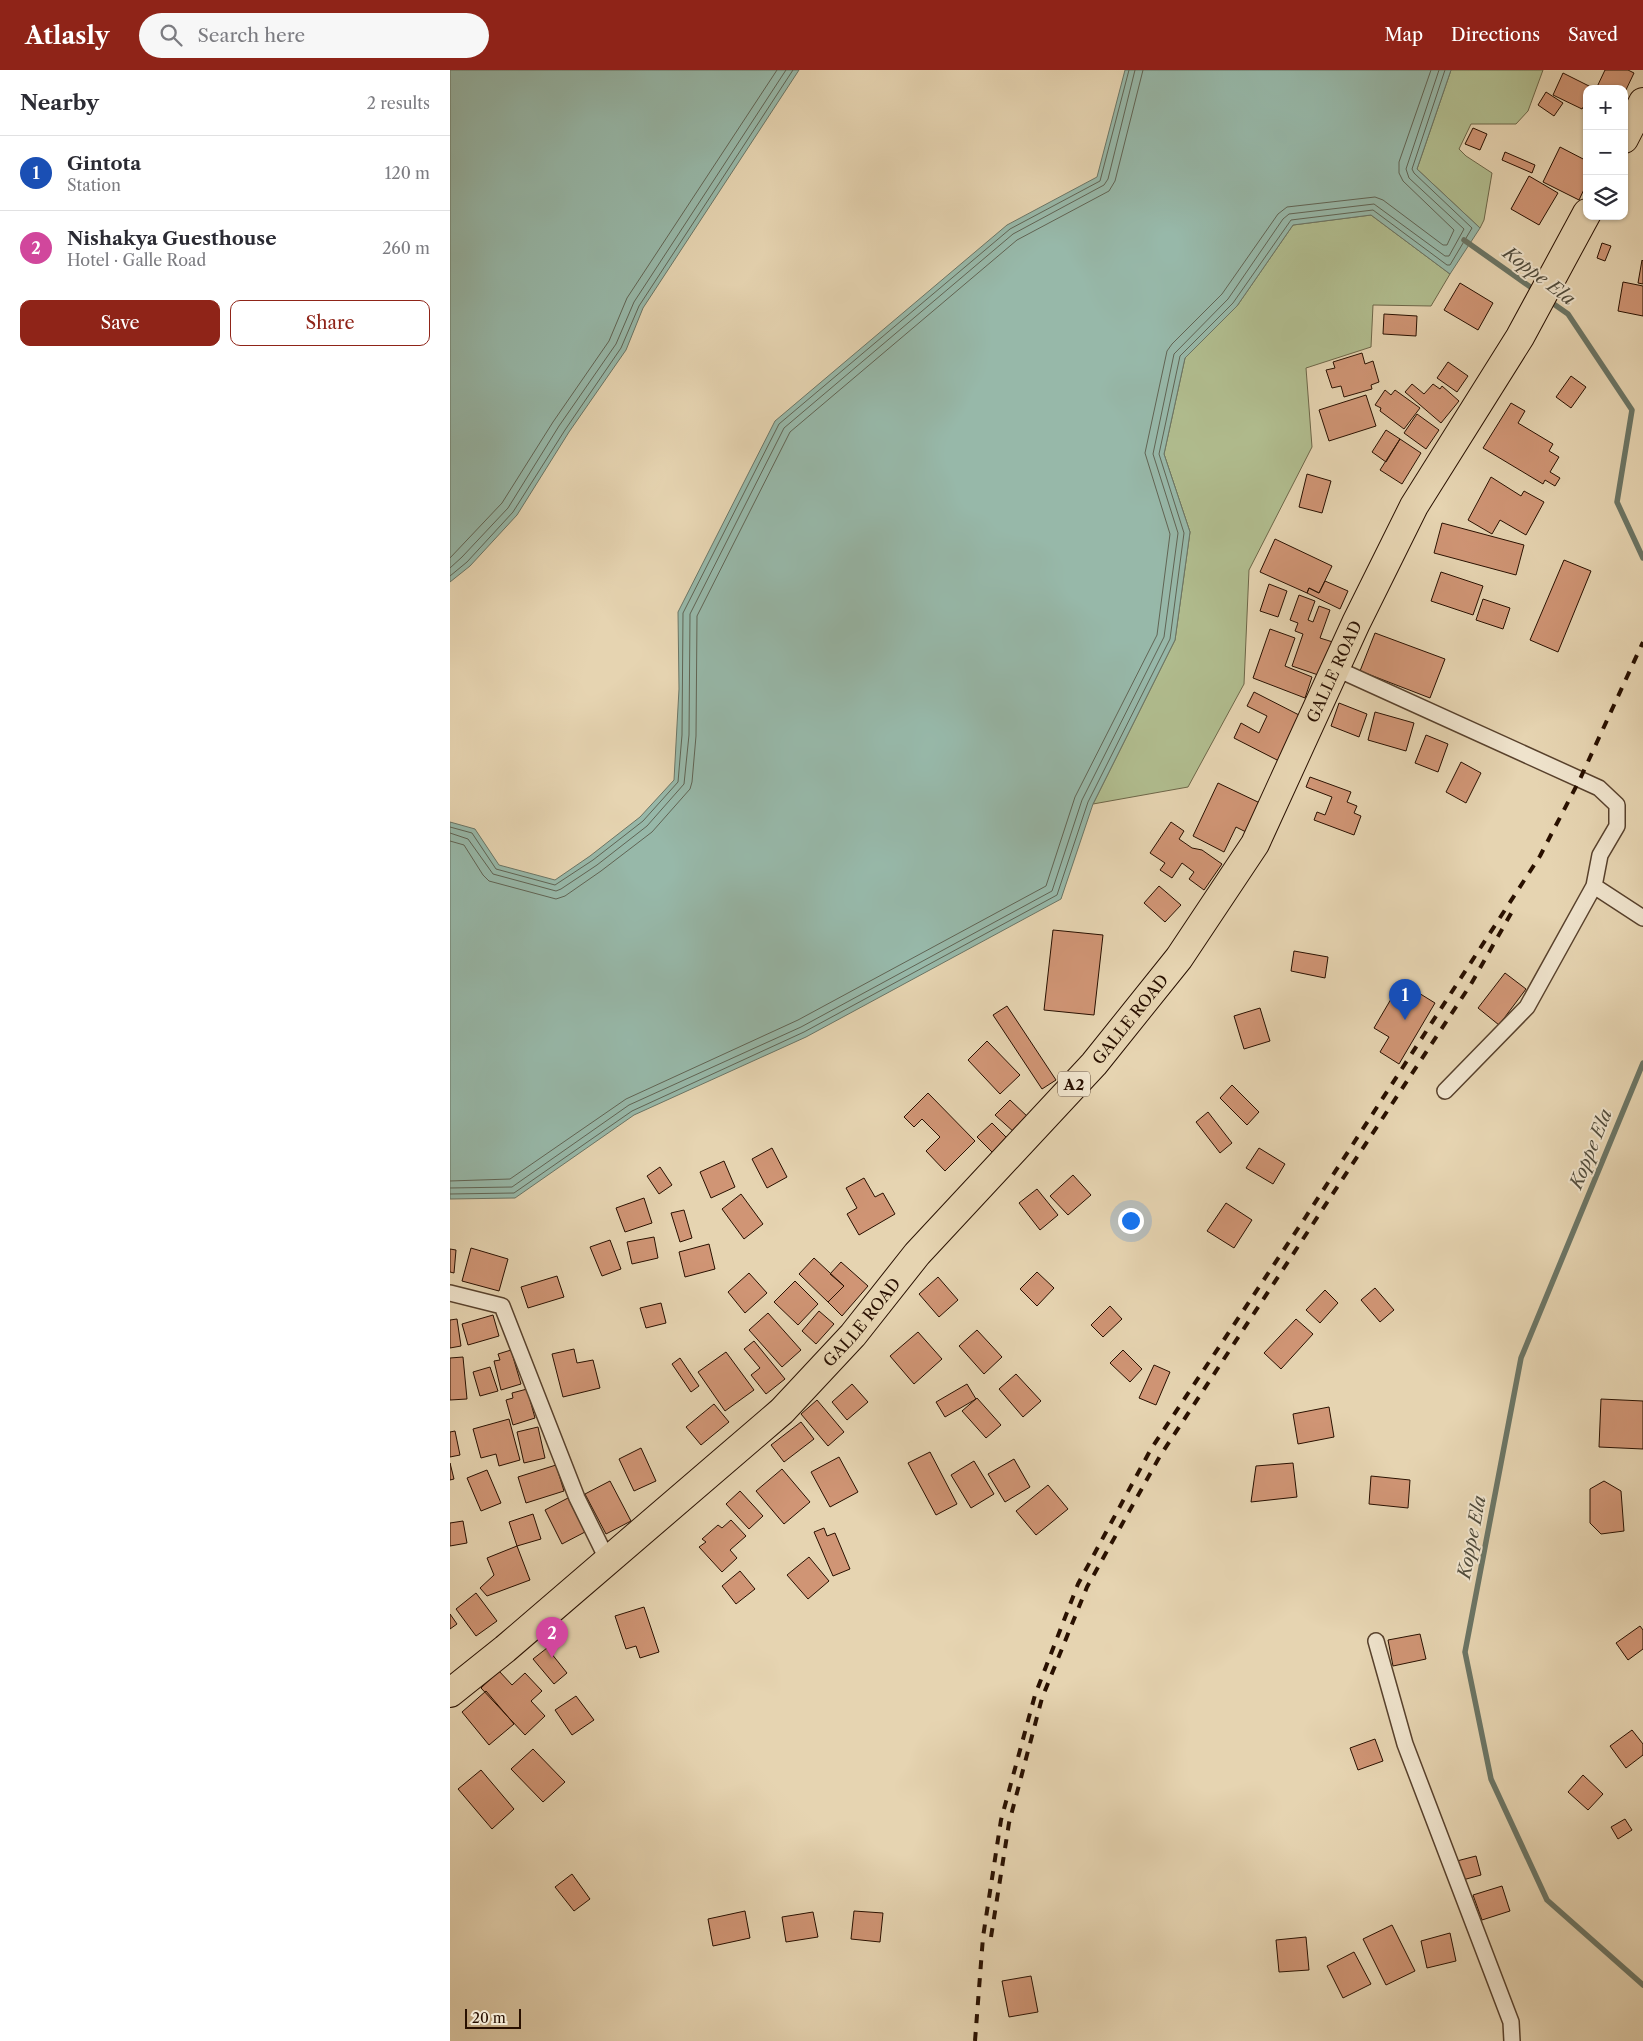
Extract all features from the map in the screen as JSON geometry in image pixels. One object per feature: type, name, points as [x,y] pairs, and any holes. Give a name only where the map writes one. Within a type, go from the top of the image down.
[{"type":"highway","points":[[1628,131],[1643,102]]},
{"type":"highway","name":"GALLE ROAD","points":[[450,1693],[505,1650],[782,1411],[853,1335],[917,1254],[1094,1064],[1179,958],[1256,844],[1337,669],[1356,623],[1414,506],[1520,337],[1583,221]]},
{"type":"street","points":[[1337,669],[1599,788],[1617,804],[1617,826],[1600,855],[1594,886],[1527,1007],[1445,1091]]},
{"type":"street","points":[[1594,886],[1642,918]]},
{"type":"street","points":[[450,1293],[502,1306],[577,1498],[608,1561]]},
{"type":"street","points":[[1376,1641],[1406,1744],[1510,2022],[1512,2041]]},
{"type":"green space","points":[[1451,70],[1543,70],[1528,111],[1516,124],[1471,124],[1459,149],[1466,156],[1492,173],[1484,220],[1480,228],[1417,169]]},
{"type":"green space","points":[[1371,215],[1450,274],[1431,306],[1373,305],[1371,347],[1306,368],[1312,447],[1249,570],[1244,684],[1188,787],[1093,804],[1175,640],[1190,532],[1164,454],[1185,358],[1237,306],[1293,225]]},
{"type":"water","points":[[450,70],[799,70],[643,308],[626,350],[569,432],[517,515],[470,566],[450,582]]},
{"type":"water","points":[[1125,70],[1451,70],[1417,169],[1480,228],[1450,274],[1371,215],[1293,225],[1237,306],[1185,358],[1164,454],[1190,532],[1175,640],[1093,804],[1061,899],[806,1037],[634,1115],[515,1198],[450,1199],[450,822],[475,829],[499,865],[555,880],[590,856],[640,817],[674,780],[679,689],[678,612],[775,421],[1007,225],[1097,177]]},
{"type":"building","points":[[1605,70],[1628,70],[1634,73],[1628,86],[1598,85]]},
{"type":"building","points":[[1563,73],[1587,85],[1583,85],[1582,109],[1553,95]]},
{"type":"building","points":[[1546,92],[1563,103],[1554,116],[1538,105]]},
{"type":"building","points":[[1473,128],[1487,134],[1480,150],[1465,144]]},
{"type":"building","points":[[1560,147],[1583,159],[1583,192],[1579,200],[1543,182]]},
{"type":"building","points":[[1505,152],[1535,165],[1532,173],[1502,160]]},
{"type":"building","points":[[1529,176],[1558,193],[1539,225],[1511,209]]},
{"type":"building","points":[[1602,243],[1611,246],[1605,261],[1597,258]]},
{"type":"building","points":[[1643,261],[1643,284],[1638,283]]},
{"type":"building","points":[[1623,282],[1643,286],[1643,316],[1618,311]]},
{"type":"building","points":[[1460,283],[1493,303],[1478,330],[1444,310]]},
{"type":"building","points":[[1384,314],[1417,316],[1416,336],[1383,334]]},
{"type":"building","points":[[1362,353],[1365,364],[1373,361],[1379,382],[1371,385],[1372,389],[1344,397],[1341,386],[1332,388],[1326,370],[1335,368],[1333,362]]},
{"type":"building","points":[[1448,362],[1468,376],[1457,392],[1437,378]]},
{"type":"building","points":[[1571,376],[1586,387],[1571,408],[1556,397]]},
{"type":"building","points":[[1412,384],[1424,394],[1433,384],[1440,389],[1442,386],[1459,401],[1441,423],[1405,392]]},
{"type":"building","points":[[1385,390],[1391,395],[1395,390],[1420,408],[1404,429],[1380,411],[1381,408],[1375,405]]},
{"type":"building","points":[[1366,395],[1376,426],[1329,441],[1319,410]]},
{"type":"building","points":[[1511,403],[1525,411],[1518,423],[1553,444],[1549,451],[1559,457],[1550,472],[1560,478],[1555,486],[1545,480],[1543,484],[1483,448]]},
{"type":"building","points":[[1417,414],[1439,430],[1426,449],[1404,433]]},
{"type":"building","points":[[1386,430],[1400,439],[1386,462],[1372,452]]},
{"type":"building","points":[[1400,439],[1421,453],[1402,484],[1380,470]]},
{"type":"building","points":[[1307,474],[1331,481],[1322,513],[1299,507]]},
{"type":"building","points":[[1491,477],[1521,496],[1524,491],[1544,502],[1526,535],[1500,520],[1492,534],[1468,520]]},
{"type":"building","points":[[1442,523],[1524,545],[1516,575],[1434,553]]},
{"type":"building","points":[[1275,539],[1332,566],[1319,593],[1309,588],[1307,593],[1260,572]]},
{"type":"building","points":[[1564,560],[1591,571],[1558,652],[1530,640]]},
{"type":"building","points":[[1441,572],[1483,586],[1473,615],[1431,601]]},
{"type":"building","points":[[1325,581],[1348,591],[1340,609],[1307,593],[1309,588],[1319,593]]},
{"type":"building","points":[[1269,584],[1287,591],[1278,617],[1260,611]]},
{"type":"building","points":[[1299,595],[1315,601],[1308,620],[1313,622],[1319,606],[1330,610],[1320,638],[1336,643],[1324,677],[1292,666],[1303,634],[1295,631],[1298,623],[1290,620]]},
{"type":"building","points":[[1483,599],[1510,608],[1503,629],[1476,620]]},
{"type":"building","points":[[1270,629],[1295,638],[1285,666],[1312,677],[1305,698],[1253,678]]},
{"type":"building","points":[[1375,633],[1445,659],[1430,698],[1360,671]]},
{"type":"building","points":[[1254,692],[1301,716],[1279,761],[1234,738],[1241,723],[1259,733],[1267,716],[1247,706]]},
{"type":"building","points":[[1339,703],[1367,714],[1359,737],[1331,726]]},
{"type":"building","points":[[1375,712],[1414,723],[1406,751],[1368,740]]},
{"type":"building","points":[[1426,735],[1448,744],[1438,772],[1415,763]]},
{"type":"building","points":[[1461,762],[1481,773],[1466,803],[1446,792]]},
{"type":"building","points":[[1310,777],[1351,792],[1347,802],[1357,806],[1354,813],[1361,816],[1354,835],[1314,820],[1317,812],[1325,815],[1332,797],[1306,787]]},
{"type":"building","points":[[1218,783],[1260,803],[1246,832],[1236,827],[1224,852],[1193,836]]},
{"type":"building","points":[[1171,822],[1184,831],[1179,839],[1192,848],[1202,850],[1222,864],[1204,890],[1189,879],[1194,872],[1182,863],[1172,878],[1160,870],[1165,863],[1150,853]]},
{"type":"building","points":[[1159,886],[1181,905],[1165,922],[1144,903]]},
{"type":"building","points":[[1053,930],[1103,935],[1094,1015],[1044,1010]]},
{"type":"building","points":[[1294,951],[1328,957],[1325,978],[1291,971]]},
{"type":"building","points":[[1505,973],[1526,989],[1499,1025],[1478,1008]]},
{"type":"building","points":[[1401,982],[1435,1003],[1399,1064],[1380,1052],[1389,1037],[1374,1028]]},
{"type":"building","points":[[1007,1006],[1056,1080],[1042,1089],[993,1015]]},
{"type":"building","points":[[1260,1008],[1270,1041],[1244,1049],[1234,1016]]},
{"type":"building","points":[[987,1041],[1020,1075],[1000,1094],[968,1060]]},
{"type":"building","points":[[1232,1085],[1259,1112],[1247,1125],[1220,1098]]},
{"type":"building","points":[[928,1093],[975,1141],[945,1171],[926,1151],[940,1137],[922,1119],[914,1127],[904,1117]]},
{"type":"building","points":[[1010,1100],[1029,1118],[1015,1133],[995,1115]]},
{"type":"building","points":[[1208,1112],[1232,1143],[1220,1153],[1196,1122]]},
{"type":"building","points":[[992,1123],[1009,1140],[995,1155],[977,1137]]},
{"type":"building","points":[[772,1148],[787,1177],[767,1188],[752,1159]]},
{"type":"building","points":[[1259,1148],[1285,1164],[1273,1184],[1246,1168]]},
{"type":"building","points":[[724,1161],[735,1187],[711,1198],[700,1172]]},
{"type":"building","points":[[660,1167],[672,1185],[659,1194],[647,1176]]},
{"type":"building","points":[[1073,1175],[1091,1195],[1068,1215],[1050,1196]]},
{"type":"building","points":[[864,1178],[875,1197],[883,1193],[895,1214],[859,1235],[847,1214],[857,1208],[846,1188]]},
{"type":"building","points":[[1037,1189],[1058,1215],[1040,1230],[1019,1203]]},
{"type":"building","points":[[741,1194],[763,1224],[744,1239],[722,1209]]},
{"type":"building","points":[[644,1198],[652,1223],[625,1232],[616,1208]]},
{"type":"building","points":[[1226,1203],[1252,1220],[1234,1248],[1207,1231]]},
{"type":"building","points":[[684,1210],[692,1238],[680,1242],[671,1213]]},
{"type":"building","points":[[654,1237],[658,1258],[632,1264],[627,1242]]},
{"type":"building","points":[[610,1240],[621,1269],[602,1276],[590,1247]]},
{"type":"building","points":[[709,1244],[715,1269],[685,1277],[679,1252]]},
{"type":"building","points":[[471,1248],[508,1259],[499,1291],[462,1281]]},
{"type":"building","points":[[450,1249],[456,1250],[454,1273],[450,1272]]},
{"type":"building","points":[[814,1258],[844,1286],[828,1302],[799,1274]]},
{"type":"building","points":[[841,1262],[868,1286],[842,1316],[828,1302],[844,1286],[830,1274]]},
{"type":"building","points":[[1037,1272],[1054,1288],[1037,1306],[1020,1289]]},
{"type":"building","points":[[749,1273],[767,1293],[745,1313],[728,1292]]},
{"type":"building","points":[[557,1276],[564,1297],[528,1308],[521,1287]]},
{"type":"building","points":[[938,1277],[958,1300],[939,1317],[919,1294]]},
{"type":"building","points":[[795,1281],[818,1304],[798,1325],[774,1302]]},
{"type":"building","points":[[1375,1288],[1394,1310],[1380,1322],[1361,1300]]},
{"type":"building","points":[[1325,1290],[1338,1303],[1320,1323],[1306,1310]]},
{"type":"building","points":[[661,1303],[666,1323],[646,1328],[640,1308]]},
{"type":"building","points":[[1110,1306],[1122,1319],[1103,1337],[1091,1325]]},
{"type":"building","points":[[819,1311],[834,1324],[816,1344],[802,1331]]},
{"type":"building","points":[[768,1313],[801,1350],[782,1367],[749,1330]]},
{"type":"building","points":[[493,1315],[499,1336],[468,1345],[462,1324]]},
{"type":"building","points":[[457,1319],[461,1346],[450,1348],[450,1320]]},
{"type":"building","points":[[1296,1319],[1313,1334],[1281,1369],[1264,1353]]},
{"type":"building","points":[[977,1330],[1002,1357],[984,1374],[959,1346]]},
{"type":"building","points":[[918,1332],[942,1359],[914,1384],[890,1356]]},
{"type":"building","points":[[754,1341],[785,1379],[766,1394],[751,1375],[760,1368],[744,1349]]},
{"type":"building","points":[[574,1349],[577,1363],[593,1360],[600,1388],[563,1397],[552,1354]]},
{"type":"building","points":[[511,1350],[521,1384],[501,1390],[494,1361],[500,1360],[498,1354]]},
{"type":"building","points":[[1123,1350],[1142,1369],[1130,1382],[1110,1363]]},
{"type":"building","points":[[726,1352],[754,1390],[725,1411],[698,1372]]},
{"type":"building","points":[[463,1357],[467,1399],[450,1400],[450,1358]]},
{"type":"building","points":[[680,1358],[699,1386],[691,1392],[672,1364]]},
{"type":"building","points":[[1154,1365],[1170,1372],[1156,1405],[1139,1398]]},
{"type":"building","points":[[490,1367],[498,1391],[480,1396],[473,1372]]},
{"type":"building","points":[[1016,1374],[1041,1401],[1023,1417],[999,1389]]},
{"type":"building","points":[[852,1384],[868,1402],[847,1420],[832,1402]]},
{"type":"building","points":[[967,1384],[976,1399],[945,1417],[936,1402]]},
{"type":"building","points":[[527,1389],[535,1418],[513,1425],[506,1400],[513,1398],[512,1393]]},
{"type":"building","points":[[977,1398],[1001,1425],[986,1438],[962,1411]]},
{"type":"building","points":[[1601,1399],[1643,1401],[1643,1449],[1599,1447]]},
{"type":"building","points":[[817,1400],[844,1432],[828,1446],[801,1414]]},
{"type":"building","points":[[714,1404],[729,1422],[701,1445],[686,1427]]},
{"type":"building","points":[[1329,1407],[1334,1437],[1298,1444],[1293,1414]]},
{"type":"building","points":[[509,1419],[520,1460],[499,1466],[496,1454],[481,1458],[473,1429]]},
{"type":"building","points":[[801,1422],[814,1439],[784,1462],[771,1445]]},
{"type":"building","points":[[538,1427],[545,1458],[524,1463],[517,1432]]},
{"type":"building","points":[[455,1431],[460,1455],[450,1457],[450,1432]]},
{"type":"building","points":[[641,1448],[656,1481],[634,1491],[619,1459]]},
{"type":"building","points":[[930,1452],[957,1504],[936,1515],[908,1463]]},
{"type":"building","points":[[839,1457],[858,1492],[830,1507],[811,1472]]},
{"type":"building","points":[[1014,1459],[1030,1487],[1005,1502],[988,1474]]},
{"type":"building","points":[[974,1461],[994,1494],[971,1508],[951,1475]]},
{"type":"building","points":[[450,1463],[454,1479],[450,1480]]},
{"type":"building","points":[[1293,1463],[1297,1497],[1251,1502],[1256,1466]]},
{"type":"building","points":[[556,1465],[564,1491],[526,1503],[518,1477]]},
{"type":"building","points":[[782,1469],[810,1502],[784,1524],[756,1491]]},
{"type":"building","points":[[487,1470],[501,1503],[481,1511],[467,1478]]},
{"type":"building","points":[[1371,1476],[1410,1480],[1408,1508],[1369,1504]]},
{"type":"building","points":[[610,1481],[631,1521],[606,1534],[585,1494]]},
{"type":"building","points":[[1604,1481],[1621,1491],[1624,1531],[1601,1534],[1590,1523],[1590,1489]]},
{"type":"building","points":[[1048,1485],[1068,1509],[1036,1535],[1016,1511]]},
{"type":"building","points":[[740,1491],[763,1516],[749,1529],[726,1504]]},
{"type":"building","points":[[568,1498],[585,1532],[562,1544],[545,1510]]},
{"type":"building","points":[[533,1514],[541,1539],[517,1546],[509,1522]]},
{"type":"building","points":[[731,1520],[746,1536],[730,1550],[737,1558],[722,1572],[699,1547],[706,1542],[702,1539],[718,1525],[722,1528]]},
{"type":"building","points":[[463,1521],[467,1543],[450,1546],[450,1523]]},
{"type":"building","points":[[824,1528],[827,1536],[835,1533],[850,1569],[833,1576],[814,1532]]},
{"type":"building","points":[[517,1546],[530,1580],[487,1596],[480,1588],[494,1575],[487,1558]]},
{"type":"building","points":[[809,1557],[829,1581],[808,1599],[787,1575]]},
{"type":"building","points":[[740,1571],[755,1589],[736,1604],[722,1586]]},
{"type":"building","points":[[476,1593],[497,1621],[476,1636],[456,1609]]},
{"type":"building","points":[[644,1607],[659,1652],[640,1658],[636,1646],[626,1649],[615,1616]]},
{"type":"building","points":[[450,1614],[457,1624],[450,1629]]},
{"type":"building","points":[[1640,1626],[1643,1630],[1643,1649],[1628,1660],[1616,1643]]},
{"type":"building","points":[[1420,1634],[1426,1659],[1393,1666],[1388,1640]]},
{"type":"building","points":[[547,1648],[567,1673],[554,1684],[533,1659]]},
{"type":"building","points":[[499,1671],[512,1685],[525,1673],[542,1691],[531,1701],[545,1716],[525,1735],[481,1688]]},
{"type":"building","points":[[486,1691],[514,1724],[489,1745],[462,1712]]},
{"type":"building","points":[[576,1696],[594,1720],[572,1735],[555,1710]]},
{"type":"building","points":[[1632,1730],[1643,1744],[1643,1755],[1626,1768],[1610,1746]]},
{"type":"building","points":[[1375,1739],[1383,1761],[1358,1770],[1350,1748]]},
{"type":"building","points":[[533,1749],[565,1782],[543,1802],[511,1769]]},
{"type":"building","points":[[481,1770],[514,1809],[492,1829],[458,1789]]},
{"type":"building","points":[[1583,1775],[1603,1794],[1588,1810],[1568,1792]]},
{"type":"building","points":[[1625,1819],[1632,1830],[1618,1839],[1611,1827]]},
{"type":"building","points":[[1476,1856],[1481,1875],[1459,1881],[1453,1862]]},
{"type":"building","points":[[572,1874],[590,1899],[574,1911],[555,1887]]},
{"type":"building","points":[[1502,1886],[1510,1911],[1482,1920],[1473,1895]]},
{"type":"building","points":[[745,1911],[750,1938],[713,1946],[708,1919]]},
{"type":"building","points":[[854,1911],[883,1913],[880,1942],[851,1939]]},
{"type":"building","points":[[813,1912],[818,1937],[786,1942],[782,1917]]},
{"type":"building","points":[[1392,1925],[1415,1971],[1386,1985],[1363,1939]]},
{"type":"building","points":[[1450,1933],[1456,1961],[1427,1968],[1421,1941]]},
{"type":"building","points":[[1306,1937],[1309,1970],[1279,1972],[1276,1940]]},
{"type":"building","points":[[1354,1952],[1371,1984],[1343,1998],[1327,1966]]},
{"type":"building","points":[[1031,1976],[1038,2012],[1009,2017],[1002,1981]]},
{"type":"waterway","name":"Koppe Ela","points":[[1464,240],[1536,291]]},
{"type":"waterway","name":"Koppe Ela","points":[[1548,300],[1568,314],[1632,410],[1617,502],[1643,558]]},
{"type":"waterway","name":"Koppe Ela","points":[[1643,1063],[1521,1358],[1465,1652],[1491,1779],[1547,1900],[1643,1985]]},
{"type":"railway","points":[[975,2041],[983,1937],[1001,1820],[1035,1695],[1078,1584],[1151,1449],[1305,1218],[1540,856],[1580,779],[1643,642]]},
{"type":"railway","points":[[991,1937],[1009,1823],[1042,1698],[1087,1587],[1160,1456],[1471,984],[1513,910]]},
{"type":"place","name":"Gintota","points":[[1405,1020]]},
{"type":"place","name":"Nishakya Guesthouse","points":[[552,1658]]}]
